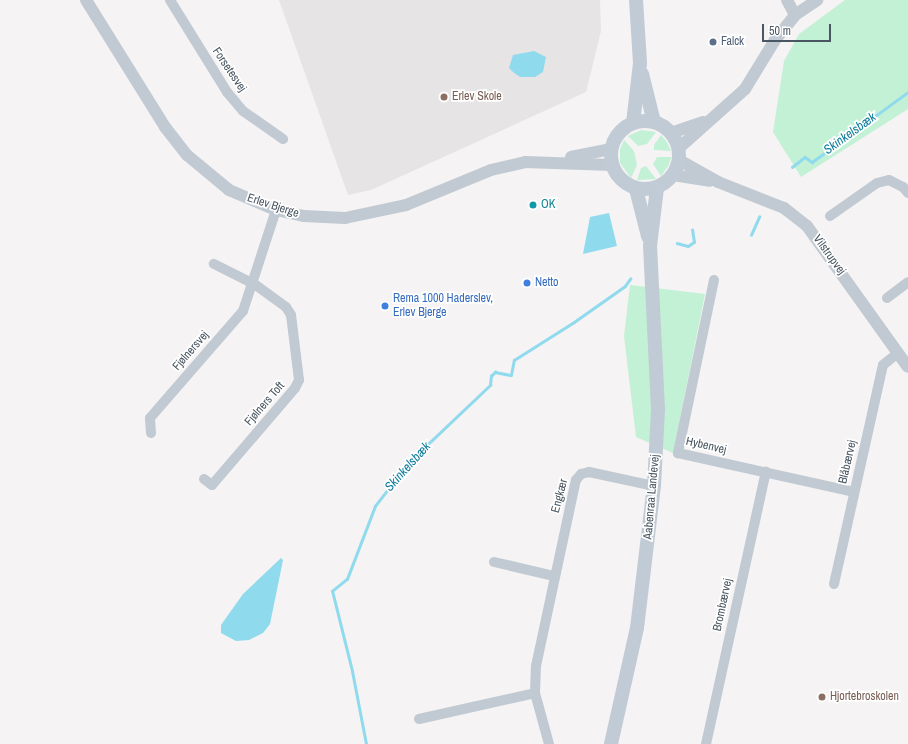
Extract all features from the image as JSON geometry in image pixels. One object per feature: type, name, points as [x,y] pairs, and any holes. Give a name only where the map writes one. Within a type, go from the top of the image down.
[{"type":"main road","points":[[636,0],[640,63],[654,122]]},
{"type":"main road","points":[[633,123],[640,63]]},
{"type":"main road","points":[[654,122],[671,133],[679,154],[673,175],[657,188],[636,188],[618,177],[612,165],[611,149],[618,133],[633,123],[654,122]]},
{"type":"main road","name":"Aabenraa Landevej","points":[[636,188],[650,246]]},
{"type":"main road","name":"Aabenraa Landevej","points":[[611,744],[636,628],[654,486],[658,409],[650,246],[657,188]]},
{"type":"street","name":"Erlev Bjerge","points":[[86,0],[165,127],[187,155],[229,190],[276,210],[333,219],[378,213],[406,206],[491,170],[525,162],[612,165]]},
{"type":"street","name":"Forsetesvej","points":[[170,0],[227,92],[243,111],[283,139]]},
{"type":"street","points":[[787,0],[795,15]]},
{"type":"street","points":[[679,154],[745,89],[775,40],[795,15],[817,0]]},
{"type":"street","points":[[671,133],[715,117]]},
{"type":"street","name":"Erlev Bjerge","points":[[548,162],[611,149]]},
{"type":"street","name":"Vilstrupvej","points":[[679,154],[718,182]]},
{"type":"street","name":"Vilstrupvej","points":[[673,175],[718,182],[767,199],[784,208],[807,226],[908,367]]},
{"type":"street","points":[[830,216],[877,182],[889,180],[903,186],[908,194]]},
{"type":"street","name":"Fjølnersvej","points":[[151,433],[150,418],[243,311],[254,284],[276,210]]},
{"type":"street","points":[[214,264],[254,284]]},
{"type":"street","name":"Hybenvej","points":[[714,280],[678,453],[854,492]]},
{"type":"street","points":[[887,298],[908,282]]},
{"type":"street","name":"Fjølners Toft","points":[[204,478],[212,485],[296,388],[299,380],[291,315],[286,307],[254,284]]},
{"type":"street","name":"Blåbærvej","points":[[834,584],[883,365],[898,353]]},
{"type":"street","name":"Engkær","points":[[549,744],[535,693],[536,666],[554,576],[576,480],[581,474],[589,472],[654,486]]},
{"type":"street","name":"Brombærvej","points":[[706,744],[766,472]]},
{"type":"street","points":[[494,562],[554,576]]},
{"type":"street","points":[[419,719],[535,693]]},
{"type":"shaded area","name":"Erlev Skole","points":[[279,0],[600,0],[601,31],[586,92],[371,190],[348,195]]},
{"type":"green space","points":[[845,0],[908,0],[908,109],[801,177],[773,132],[784,61],[799,34]]},
{"type":"green space","points":[[641,130],[656,132],[647,144],[638,146],[628,136]]},
{"type":"green space","points":[[661,135],[667,142],[671,151],[654,150],[654,145]]},
{"type":"green space","points":[[624,140],[634,151],[637,165],[631,178],[620,163],[620,149]]},
{"type":"green space","points":[[657,157],[671,157],[669,165],[661,176],[653,164]]},
{"type":"green space","points":[[646,166],[656,179],[637,180],[641,168]]},
{"type":"green space","points":[[630,285],[705,294],[673,453],[636,437],[624,336]]},
{"type":"water","points":[[534,51],[546,57],[543,72],[535,77],[520,77],[509,68],[513,55]]},
{"type":"water","points":[[609,213],[617,246],[583,254],[590,217]]},
{"type":"water","points":[[281,558],[283,560],[270,624],[263,633],[249,640],[236,641],[221,633],[221,625],[243,594]]},
{"type":"waterway","name":"Skinkelsbæk","points":[[792,167],[805,157],[812,162],[908,92]]},
{"type":"waterway","name":"Skinkelsbæk","points":[[751,235],[759,217]]},
{"type":"waterway","name":"Skinkelsbæk","points":[[677,243],[688,246],[694,242],[692,230]]},
{"type":"waterway","name":"Skinkelsbæk","points":[[366,744],[352,671],[332,591],[347,579],[375,506],[409,462],[490,385],[491,376],[495,372],[511,375],[514,360],[574,322],[625,286],[630,279]]},
{"type":"place","name":"Falck","points":[[713,42]]},
{"type":"place","name":"Erlev Skole","points":[[444,97]]},
{"type":"place","name":"OK","points":[[533,205]]},
{"type":"place","name":"Netto","points":[[527,283]]},
{"type":"place","name":"Rema 1000 Haderslev, Erlev Bjerge","points":[[385,306]]},
{"type":"place","name":"Hjortebroskolen","points":[[822,697]]}]
